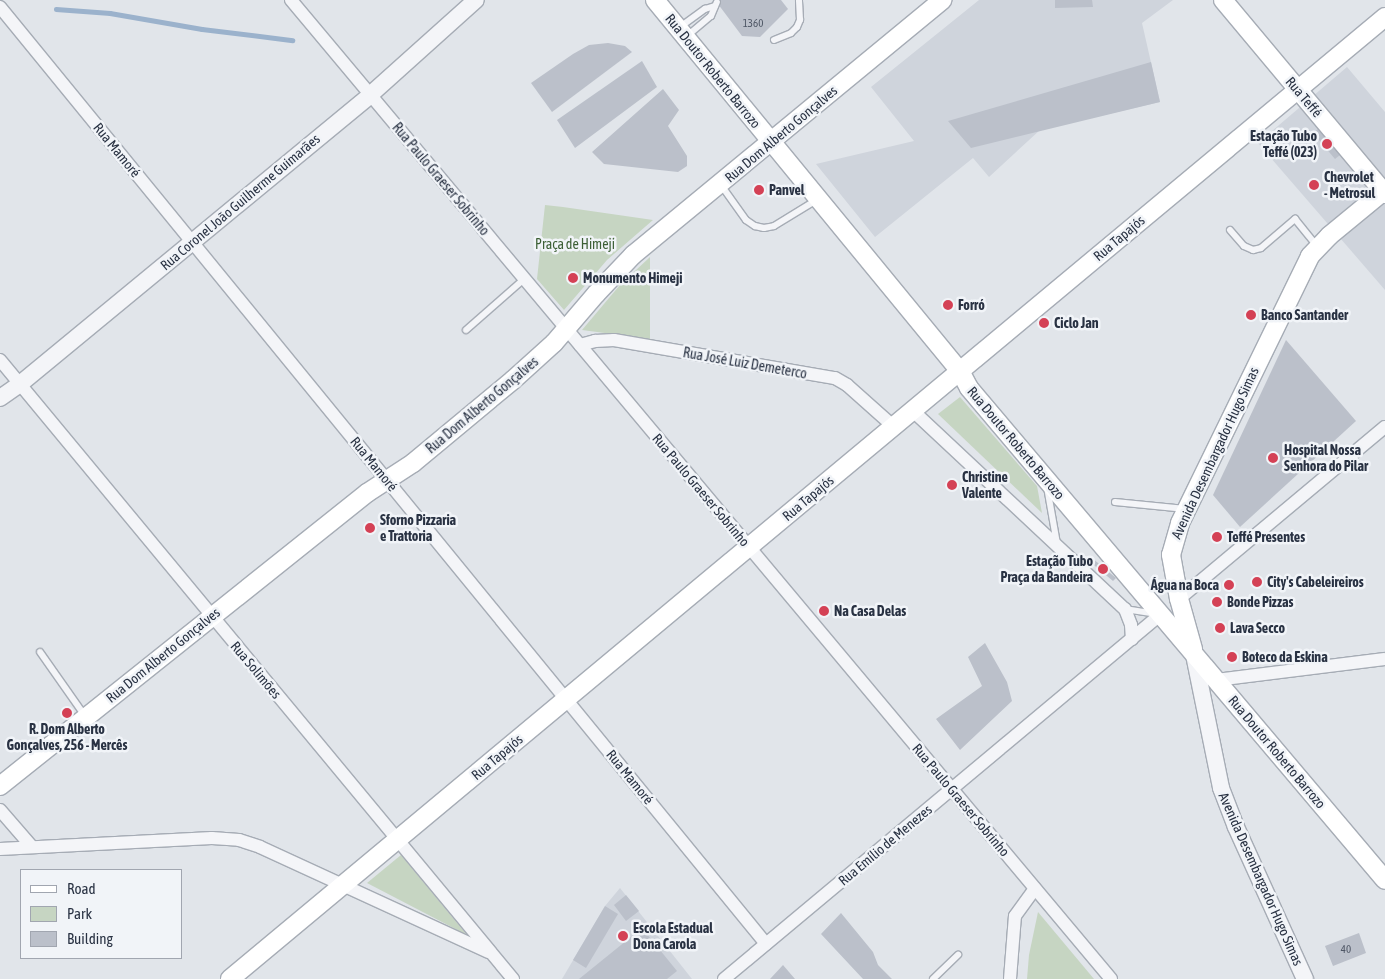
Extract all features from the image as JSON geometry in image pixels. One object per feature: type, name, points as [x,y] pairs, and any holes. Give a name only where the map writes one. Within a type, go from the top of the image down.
[{"type":"main road","name":"Rua Doutor Roberto Barrozo","points":[[655,0],[960,370],[969,388],[1385,880]]},
{"type":"main road","name":"Rua Teffé","points":[[1223,0],[1384,192]]},
{"type":"main road","name":"Rua Dom Alberto Gonçalves","points":[[0,786],[367,492],[413,463],[514,380],[537,360],[633,256],[938,1]]},
{"type":"main road","name":"Rua Tapajós","points":[[230,979],[1385,16]]},
{"type":"main road","name":"Avenida Desembargador Hugo Simas","points":[[1194,655],[1179,599],[1171,555],[1175,535],[1295,282],[1318,246],[1384,192]]},
{"type":"main road","points":[[1142,593],[1163,601],[1179,599]]},
{"type":"street","name":"Rua Paulo Graeser Sobrinho","points":[[290,0],[1111,979]]},
{"type":"street","name":"Rua Coronel João Guilherme Guimarães","points":[[0,398],[20,384],[370,95],[476,0]]},
{"type":"street","name":"Rua Mamoré","points":[[0,7],[766,944]]},
{"type":"street","name":"Rua José Luiz Demeterco","points":[[580,345],[595,341],[614,340],[835,378],[848,384],[894,426]]},
{"type":"street","name":"Rua Solimões","points":[[0,360],[513,979]]},
{"type":"street","points":[[912,410],[1125,609],[1131,625],[1132,639]]},
{"type":"street","points":[[1179,599],[1385,427]]},
{"type":"street","name":"Rua Emílio de Menezes","points":[[724,979],[1160,615]]},
{"type":"street","name":"Avenida Desembargador Hugo Simas","points":[[1194,655],[1216,770],[1228,808],[1305,979]]},
{"type":"street","points":[[1202,699],[1216,680],[1385,660]]},
{"type":"street","points":[[0,810],[32,847]]},
{"type":"street","points":[[0,849],[212,838],[238,840],[260,847],[492,953]]},
{"type":"street","points":[[1010,979],[1015,916],[1035,888]]},
{"type":"lane","points":[[774,40],[792,33],[797,27],[800,20],[799,0]]},
{"type":"lane","points":[[716,4],[711,16],[682,33],[705,9],[716,4]]},
{"type":"lane","points":[[720,184],[746,220],[755,226],[764,228],[774,226],[819,199]]},
{"type":"lane","points":[[1230,230],[1244,246],[1253,250],[1261,248],[1295,220],[1318,246]]},
{"type":"lane","points":[[466,330],[524,279]]},
{"type":"lane","points":[[1045,478],[1057,546]]},
{"type":"lane","points":[[1115,502],[1186,509]]},
{"type":"lane","points":[[1125,609],[1160,615]]},
{"type":"lane","points":[[40,652],[86,717]]},
{"type":"lane","points":[[933,979],[958,955]]},
{"type":"shaded area","points":[[979,0],[1173,0],[1142,23],[1160,102],[1040,130],[989,177],[973,158],[875,237],[816,164],[914,141],[871,87]]},
{"type":"shaded area","points":[[1347,67],[1385,112],[1385,290],[1258,143]]},
{"type":"shaded area","name":"Escola Estadual Dona Carola","points":[[620,888],[692,979],[562,979],[605,906]]},
{"type":"green space","name":"Praça de Himeji","points":[[545,205],[653,220],[607,260],[564,310],[537,279]]},
{"type":"green space","name":"Praça de Himeji","points":[[650,257],[650,339],[582,330],[620,285]]},
{"type":"green space","points":[[960,397],[1037,486],[1042,513],[938,414]]},
{"type":"green space","points":[[401,855],[467,935],[367,883]]},
{"type":"green space","points":[[1038,912],[1094,979],[1027,979],[1029,955]]},
{"type":"building","points":[[715,0],[781,0],[788,9],[760,37],[742,36]]},
{"type":"building","points":[[1055,0],[1092,0],[1093,7],[1055,8]]},
{"type":"building","points":[[608,43],[625,46],[632,52],[552,112],[531,83],[589,45]]},
{"type":"building","points":[[642,61],[657,87],[575,148],[557,120]]},
{"type":"building","points":[[1151,62],[1160,102],[971,148],[948,121]]},
{"type":"building","points":[[663,89],[679,110],[668,126],[687,156],[687,166],[678,172],[604,164],[592,152]]},
{"type":"building","name":"Estação Tubo Teffé (023)","points":[[1318,129],[1340,155],[1335,159],[1313,133]]},
{"type":"building","name":"Hospital Nossa Senhora do Pilar","points":[[1286,340],[1356,421],[1240,527],[1213,495]]},
{"type":"building","name":"Estação Tubo Praça da Bandeira","points":[[1092,558],[1116,578],[1113,581],[1089,561]]},
{"type":"building","points":[[985,643],[1007,682],[1012,701],[960,750],[936,719],[982,686],[968,657]]},
{"type":"building","points":[[626,895],[639,911],[626,921],[614,905]]},
{"type":"building","points":[[605,906],[618,914],[586,968],[573,960]]},
{"type":"building","points":[[841,913],[873,952],[878,965],[892,979],[863,979],[821,934]]},
{"type":"building","points":[[642,928],[677,971],[667,979],[579,979]]},
{"type":"building","points":[[1359,933],[1366,953],[1333,966],[1325,946]]},
{"type":"building","points":[[783,965],[795,979],[770,979]]},
{"type":"waterway","points":[[56,9],[110,13],[202,29],[292,40]]},
{"type":"place","name":"Estação Tubo Teffé (023)","points":[[1327,144]]},
{"type":"place","name":"Chevrolet - Metrosul","points":[[1314,185]]},
{"type":"place","name":"Panvel","points":[[759,190]]},
{"type":"place","name":"Monumento Himeji","points":[[573,278]]},
{"type":"place","name":"Forró","points":[[948,305]]},
{"type":"place","name":"Banco Santander","points":[[1251,315]]},
{"type":"place","name":"Ciclo Jan","points":[[1044,323]]},
{"type":"place","name":"Hospital Nossa Senhora do Pilar","points":[[1273,458]]},
{"type":"place","name":"Christine Valente","points":[[952,485]]},
{"type":"place","name":"Sforno Pizzaria e Trattoria","points":[[370,528]]},
{"type":"place","name":"Teffé Presentes","points":[[1217,537]]},
{"type":"place","name":"Estação Tubo Praça da Bandeira","points":[[1103,569]]},
{"type":"place","name":"City's Cabeleireiros","points":[[1257,582]]},
{"type":"place","name":"Água na Boca","points":[[1229,585]]},
{"type":"place","name":"Bonde Pizzas","points":[[1217,602]]},
{"type":"place","name":"Na Casa Delas","points":[[824,611]]},
{"type":"place","name":"Lava Secco","points":[[1220,628]]},
{"type":"place","name":"Boteco da Eskina","points":[[1232,657]]},
{"type":"place","name":"R. Dom Alberto Gonçalves, 256 - Mercês","points":[[67,713]]},
{"type":"place","name":"Escola Estadual Dona Carola","points":[[623,936]]}]
